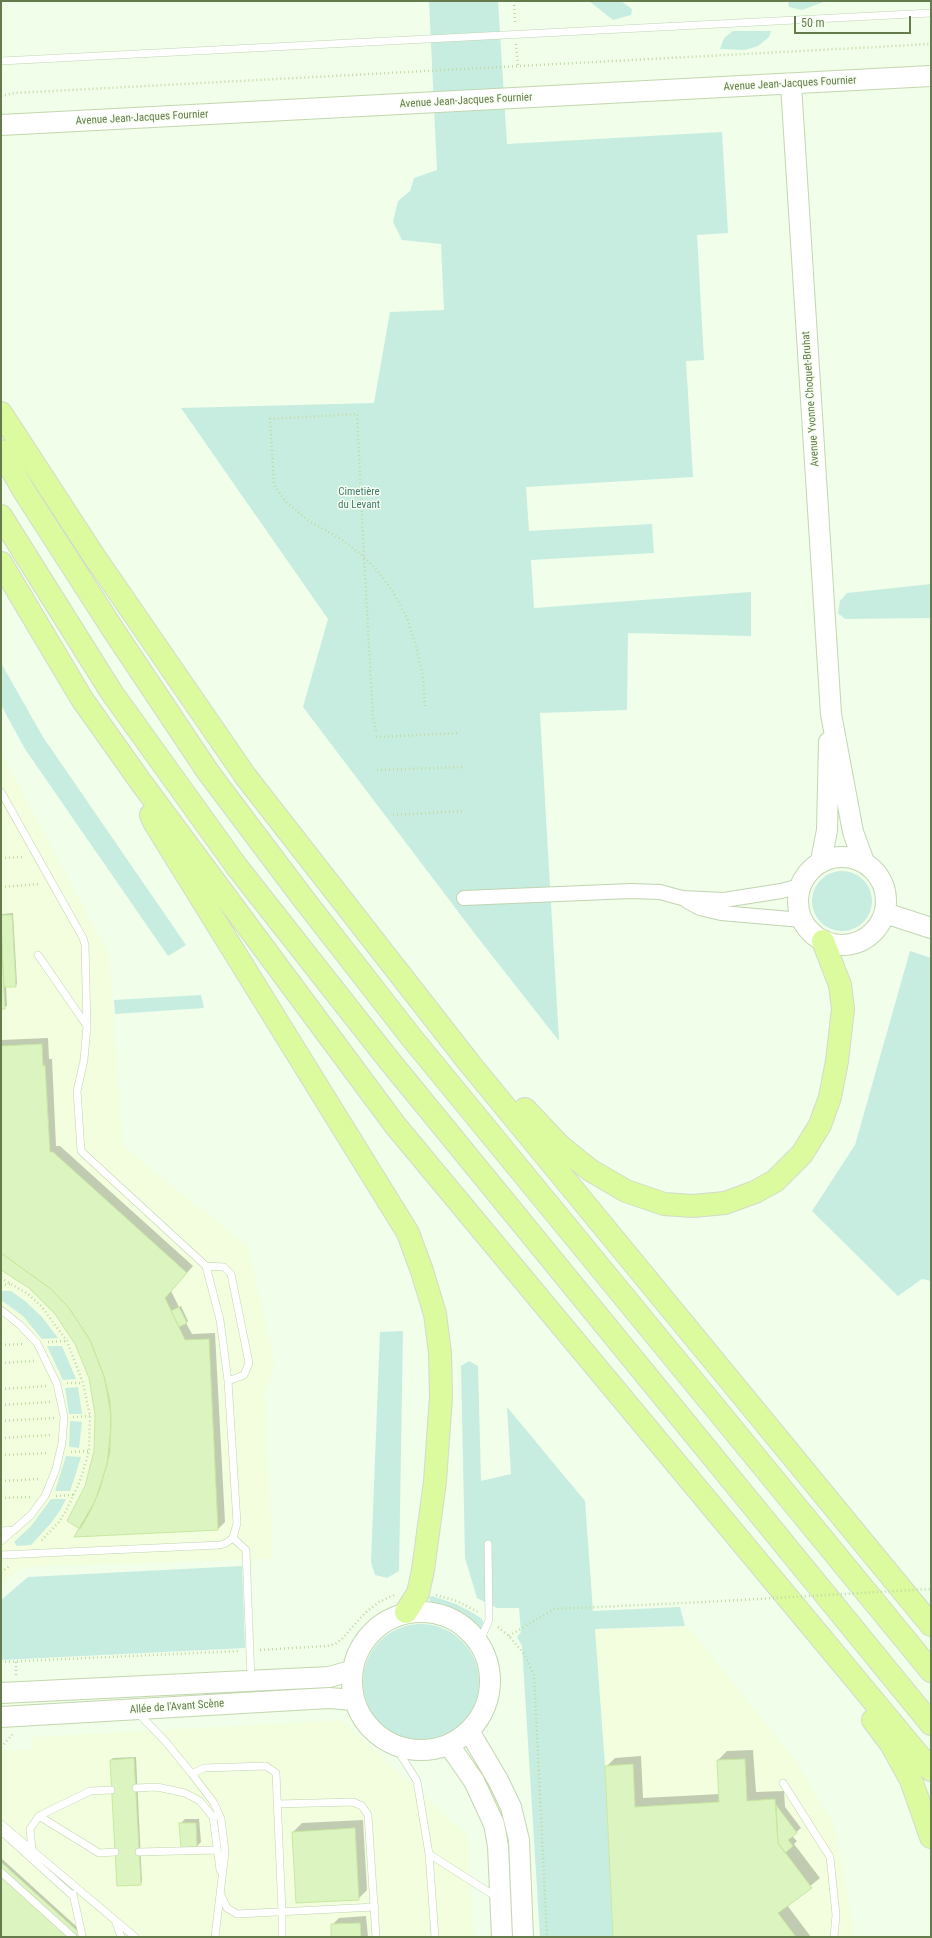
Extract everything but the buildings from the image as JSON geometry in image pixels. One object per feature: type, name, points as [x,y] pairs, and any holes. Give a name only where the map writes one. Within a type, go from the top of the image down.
[{"type":"highway","points":[[1,413],[98,562],[246,777],[470,1064],[931,1625]]},
{"type":"highway","points":[[1,451],[24,491],[208,772],[302,897],[431,1061],[931,1671]]},
{"type":"highway","points":[[1,516],[112,693],[237,867],[393,1065],[931,1724]]},
{"type":"highway","points":[[1,563],[82,699],[140,781],[395,1125],[830,1646],[931,1770]]},
{"type":"highway","points":[[140,781],[154,822],[408,1233],[422,1271],[435,1314],[440,1353],[441,1396],[435,1481],[423,1570],[418,1593],[406,1612]]},
{"type":"highway","points":[[470,1064],[495,1077],[559,1145],[590,1170],[626,1191],[664,1204],[686,1206],[725,1203],[755,1192],[775,1181],[802,1154],[820,1125],[830,1097],[837,1061],[843,1009],[840,985],[823,941]]},
{"type":"highway","points":[[889,1574],[916,1592],[931,1610]]},
{"type":"highway","points":[[830,1646],[850,1688],[891,1744],[911,1780],[931,1837]]},
{"type":"street","name":"Avenue Jean-Jacques Fournier","points":[[1,125],[931,76]]},
{"type":"street","name":"Avenue Yvonne Choquet-Bruhat","points":[[792,84],[831,714],[853,832],[864,862]]},
{"type":"street","name":"Avenue Yvonne Choquet-Bruhat","points":[[821,862],[827,830],[827,766],[831,714]]},
{"type":"street","points":[[835,857],[850,857],[864,862],[875,871],[884,884],[887,898],[885,913],[878,927],[867,938],[853,944],[838,945],[823,941],[810,932],[802,920],[798,909],[797,897],[800,886],[812,868],[821,862],[835,857]]},
{"type":"street","points":[[464,898],[631,891],[660,892],[682,898],[724,900],[800,886]]},
{"type":"street","points":[[682,898],[700,908],[721,913],[802,920]]},
{"type":"street","points":[[885,913],[931,928]]},
{"type":"street","points":[[427,1611],[448,1617],[466,1628],[480,1643],[489,1665],[490,1689],[484,1712],[469,1731],[449,1745],[422,1751],[395,1746],[377,1735],[362,1719],[353,1700],[351,1671],[358,1650],[370,1633],[386,1620],[406,1612],[427,1611]]},
{"type":"street","name":"Allée de l'Avant Scène","points":[[1,1693],[329,1677],[351,1671]]},
{"type":"street","name":"Allée de l'Avant Scène","points":[[1,1717],[329,1698],[353,1700]]},
{"type":"street","points":[[469,1731],[498,1780],[511,1807],[519,1840],[523,1937]]},
{"type":"street","points":[[449,1745],[474,1781],[494,1824],[498,1846],[502,1937]]},
{"type":"lane","points":[[1,61],[931,13]]},
{"type":"lane","points":[[1,792],[85,945],[87,1026],[84,1060],[77,1091],[80,1151],[206,1266],[220,1320],[228,1381],[237,1523],[233,1538],[226,1544],[220,1545],[1,1555]]},
{"type":"lane","points":[[38,955],[87,1026]]},
{"type":"lane","points":[[206,1266],[224,1267],[231,1274],[249,1363],[244,1375],[228,1381]]},
{"type":"lane","points":[[1,1310],[20,1325],[37,1343],[56,1384],[64,1418],[60,1452],[56,1469],[45,1496],[31,1515],[1,1541]]},
{"type":"lane","points":[[1,1531],[14,1530]]},
{"type":"lane","points":[[233,1538],[246,1550],[251,1680]]},
{"type":"lane","points":[[480,1643],[489,1620],[488,1544]]},
{"type":"lane","points":[[135,1710],[166,1742],[192,1774],[214,1803],[221,1819],[225,1852],[215,1937]]},
{"type":"lane","points":[[395,1746],[416,1781],[429,1854],[435,1937]]},
{"type":"lane","points":[[192,1774],[204,1768],[266,1766],[276,1773],[282,1937]]},
{"type":"lane","points":[[783,1783],[830,1857],[836,1915],[834,1937]]},
{"type":"lane","points":[[136,1788],[157,1787],[185,1793],[200,1801],[213,1817],[216,1850],[221,1876]]},
{"type":"lane","points":[[32,1850],[30,1829],[39,1816],[90,1791],[112,1790]]},
{"type":"lane","points":[[277,1804],[353,1802],[362,1806],[368,1815],[376,1937]]},
{"type":"lane","points":[[39,1816],[99,1853],[115,1852]]},
{"type":"lane","points":[[1,1824],[135,1937]]},
{"type":"lane","points":[[1,1831],[74,1897]]},
{"type":"lane","points":[[139,1852],[216,1850]]},
{"type":"lane","points":[[429,1854],[500,1899]]},
{"type":"lane","points":[[1,1872],[73,1937]]},
{"type":"lane","points":[[71,1883],[82,1935]]},
{"type":"lane","points":[[221,1895],[227,1908],[237,1914],[375,1907]]},
{"type":"lane","points":[[114,1920],[121,1937]]},
{"type":"path","points":[[1,96],[23,92],[931,44]]},
{"type":"path","points":[[376,731],[373,718],[364,557],[357,414],[270,419],[272,472],[274,485],[286,502],[309,521],[341,539],[364,557],[378,571],[393,592],[407,618],[423,677],[425,709]]},
{"type":"path","points":[[376,737],[460,733]]},
{"type":"path","points":[[377,770],[462,767]]},
{"type":"path","points":[[393,815],[464,811]]},
{"type":"path","points":[[1,858],[37,856]]},
{"type":"path","points":[[1,887],[52,883]]},
{"type":"path","points":[[1,1285],[12,1284]]},
{"type":"path","points":[[1,1345],[67,1341]]},
{"type":"path","points":[[1,1363],[38,1361]]},
{"type":"path","points":[[46,1381],[48,1386]]},
{"type":"path","points":[[1,1389],[48,1386],[56,1384]]},
{"type":"path","points":[[1,1405],[52,1402]]},
{"type":"path","points":[[53,1410],[54,1424]]},
{"type":"path","points":[[1,1421],[90,1416]]},
{"type":"path","points":[[1,1438],[54,1435],[54,1430]]},
{"type":"path","points":[[60,1452],[89,1451]]},
{"type":"path","points":[[1,1455],[52,1453],[50,1459]]},
{"type":"path","points":[[1,1481],[42,1479]]},
{"type":"path","points":[[1,1498],[45,1496]]},
{"type":"path","points":[[547,1937],[534,1675],[530,1663],[509,1636],[554,1610],[931,1589]]},
{"type":"path","points":[[1,1662],[327,1646]]},
{"type":"shaded area","points":[[1,752],[109,954],[123,1146],[248,1246],[275,1364],[265,1394],[273,1559],[25,1567],[1,1583]]},
{"type":"shaded area","points":[[688,1627],[793,1757],[834,1824],[854,1928],[853,1937],[613,1937],[605,1766],[595,1630]]},
{"type":"shaded area","points":[[341,1720],[468,1835],[474,1937],[1,1937],[1,1751],[33,1749],[32,1737]]},
{"type":"green space","name":"Cimetière du Levant","points":[[429,1],[498,1],[507,144],[722,132],[728,233],[697,235],[704,360],[686,361],[693,477],[526,487],[529,531],[652,524],[654,553],[531,560],[534,608],[751,592],[751,636],[628,633],[627,710],[540,713],[559,1041],[475,934],[303,707],[328,619],[181,408],[374,403],[390,312],[444,310],[441,244],[402,240],[393,222],[398,201],[410,191],[414,178],[437,170]]},
{"type":"green space","points":[[589,1],[621,1],[632,9],[631,15],[613,20]]},
{"type":"green space","points":[[791,1],[826,1],[802,10],[789,7],[788,3]]},
{"type":"green space","points":[[733,31],[771,31],[769,37],[758,46],[745,50],[720,49],[724,38]]},
{"type":"green space","points":[[931,584],[931,618],[845,619],[838,613],[840,601],[847,593]]},
{"type":"green space","points":[[1,663],[43,737],[186,945],[168,956],[25,749],[1,705]]},
{"type":"green space","points":[[842,871],[858,876],[863,880],[867,885],[872,901],[867,917],[863,922],[858,926],[842,931],[826,926],[821,922],[817,917],[812,901],[817,885],[821,880],[826,876]]},
{"type":"green space","points":[[910,951],[931,958],[931,1281],[922,1279],[898,1296],[812,1211],[855,1145]]},
{"type":"green space","points":[[201,995],[204,1008],[115,1014],[114,1000]]},
{"type":"green space","points":[[1,1291],[11,1291],[25,1301],[42,1317],[58,1338],[42,1339],[23,1316],[1,1300]]},
{"type":"green space","points":[[403,1331],[399,1571],[387,1578],[375,1575],[371,1562],[380,1332]]},
{"type":"green space","points":[[47,1346],[62,1346],[76,1379],[63,1380]]},
{"type":"green space","points":[[469,1361],[478,1366],[481,1481],[511,1474],[507,1407],[585,1501],[593,1611],[680,1607],[685,1626],[595,1629],[605,1766],[613,1937],[540,1937],[522,1646],[517,1637],[521,1632],[519,1608],[497,1608],[477,1598],[465,1558],[461,1366]]},
{"type":"green space","points":[[78,1387],[82,1414],[69,1414],[65,1388]]},
{"type":"green space","points":[[70,1421],[82,1422],[79,1448],[69,1447]]},
{"type":"green space","points":[[66,1456],[81,1457],[70,1491],[55,1491]]},
{"type":"green space","points":[[51,1499],[66,1499],[51,1523],[31,1545],[17,1546],[14,1542],[31,1526]]},
{"type":"green space","points":[[242,1566],[245,1648],[1,1660],[1,1600],[28,1577]]},
{"type":"green space","points":[[432,1596],[456,1604],[473,1613],[482,1619],[484,1626],[481,1629],[478,1629],[459,1613],[430,1602],[429,1597]]},
{"type":"green space","points":[[421,1624],[432,1625],[443,1629],[462,1641],[474,1660],[478,1671],[478,1693],[474,1704],[462,1723],[443,1735],[432,1739],[421,1740],[410,1739],[399,1735],[380,1723],[368,1704],[364,1693],[363,1682],[364,1671],[368,1660],[380,1641],[399,1629],[410,1625]]}]
